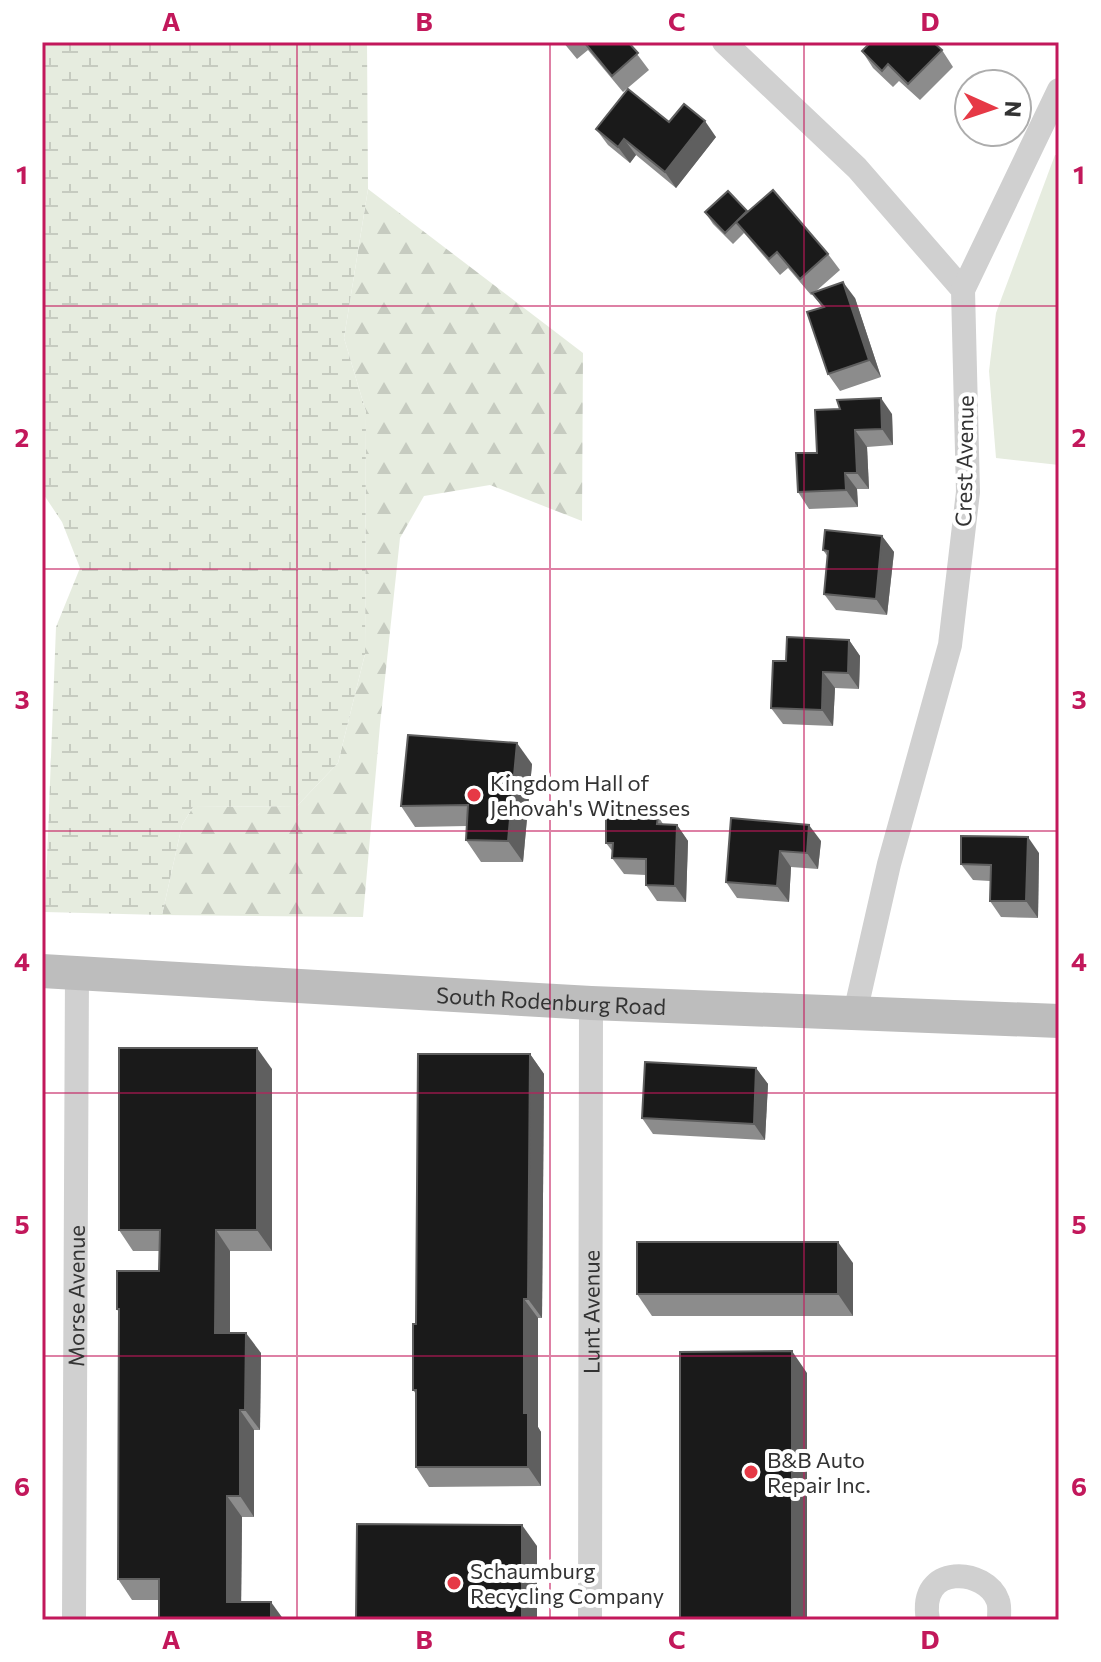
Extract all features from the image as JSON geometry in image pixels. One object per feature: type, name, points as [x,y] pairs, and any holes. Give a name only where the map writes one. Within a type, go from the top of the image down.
[{"type":"street","points":[[724,42],[857,168],[963,290],[1059,90]]},
{"type":"street","name":"Crest Avenue","points":[[855,1013],[889,864],[950,645],[968,492],[963,290]]},
{"type":"street","name":"South Rodenburg Road","points":[[42,971],[591,1003],[1059,1021]]},
{"type":"street","name":"Morse Avenue","points":[[74,1620],[77,973]]},
{"type":"street","name":"Lunt Avenue","points":[[590,1620],[591,1003]]},
{"type":"street","points":[[928,1620],[928,1596],[933,1585],[946,1577],[966,1576],[986,1585],[998,1600],[999,1620]]},
{"type":"green space","points":[[42,42],[367,42],[368,189],[344,338],[366,412],[365,654],[338,763],[297,806],[193,807],[182,825],[162,915],[45,912],[56,627],[80,568],[62,522],[42,492]]},
{"type":"green space","points":[[1055,155],[1059,155],[1059,465],[996,458],[989,371],[996,313]]},
{"type":"green space","points":[[368,189],[583,353],[582,521],[490,485],[424,496],[400,538],[363,917],[162,915],[182,825],[193,807],[297,806],[338,763],[365,654],[366,412],[344,338]]},
{"type":"building","points":[[584,42],[628,42],[638,53],[612,76]]},
{"type":"building","points":[[871,42],[933,42],[942,50],[908,84],[888,64],[882,71],[862,51]]},
{"type":"building","points":[[628,89],[669,122],[684,104],[705,121],[665,172],[624,139],[618,147],[596,129]]},
{"type":"building","points":[[773,190],[828,254],[800,279],[777,252],[769,259],[736,222]]},
{"type":"building","points":[[728,191],[747,211],[725,233],[705,212]]},
{"type":"building","points":[[843,282],[869,360],[828,374],[807,312],[824,307],[812,293]]},
{"type":"building","points":[[881,398],[882,429],[855,430],[857,473],[845,473],[846,490],[798,492],[796,453],[817,453],[815,410],[840,409],[837,400]]},
{"type":"building","points":[[825,530],[882,536],[876,599],[824,594],[828,551],[823,550]]},
{"type":"building","points":[[787,637],[849,640],[848,673],[823,672],[822,710],[771,708],[773,661],[786,661]]},
{"type":"building","name":"Kingdom Hall of Jehovah's Witnesses","points":[[408,735],[517,743],[508,841],[466,840],[468,805],[401,806]]},
{"type":"building","points":[[606,815],[658,816],[657,824],[677,825],[675,886],[646,885],[646,859],[612,858],[613,843],[606,843]]},
{"type":"building","points":[[731,818],[809,825],[807,853],[780,851],[777,886],[726,882]]},
{"type":"building","points":[[961,836],[1028,837],[1026,901],[990,901],[991,865],[961,864]]},
{"type":"building","points":[[119,1048],[257,1048],[257,1230],[216,1230],[215,1333],[246,1333],[245,1410],[240,1410],[240,1496],[227,1496],[227,1602],[271,1602],[271,1620],[159,1620],[159,1579],[118,1579],[117,1271],[159,1271],[160,1230],[119,1230]]},
{"type":"building","points":[[418,1054],[530,1054],[528,1299],[524,1299],[524,1413],[528,1413],[528,1467],[416,1467],[413,1324],[416,1324]]},
{"type":"building","points":[[645,1062],[756,1068],[754,1124],[642,1118]]},
{"type":"building","points":[[637,1242],[838,1242],[838,1294],[637,1294]]},
{"type":"building","name":"B&B Auto Repair Inc.","points":[[792,1351],[792,1620],[680,1620],[680,1352]]},
{"type":"building","name":"Schaumburg Recycling Company","points":[[357,1524],[522,1525],[522,1620],[356,1620]]},
{"type":"place","name":"Kingdom Hall of Jehovah's Witnesses","points":[[474,795]]},
{"type":"place","name":"B&B Auto Repair Inc.","points":[[751,1472]]},
{"type":"place","name":"Schaumburg Recycling Company","points":[[454,1583]]}]
